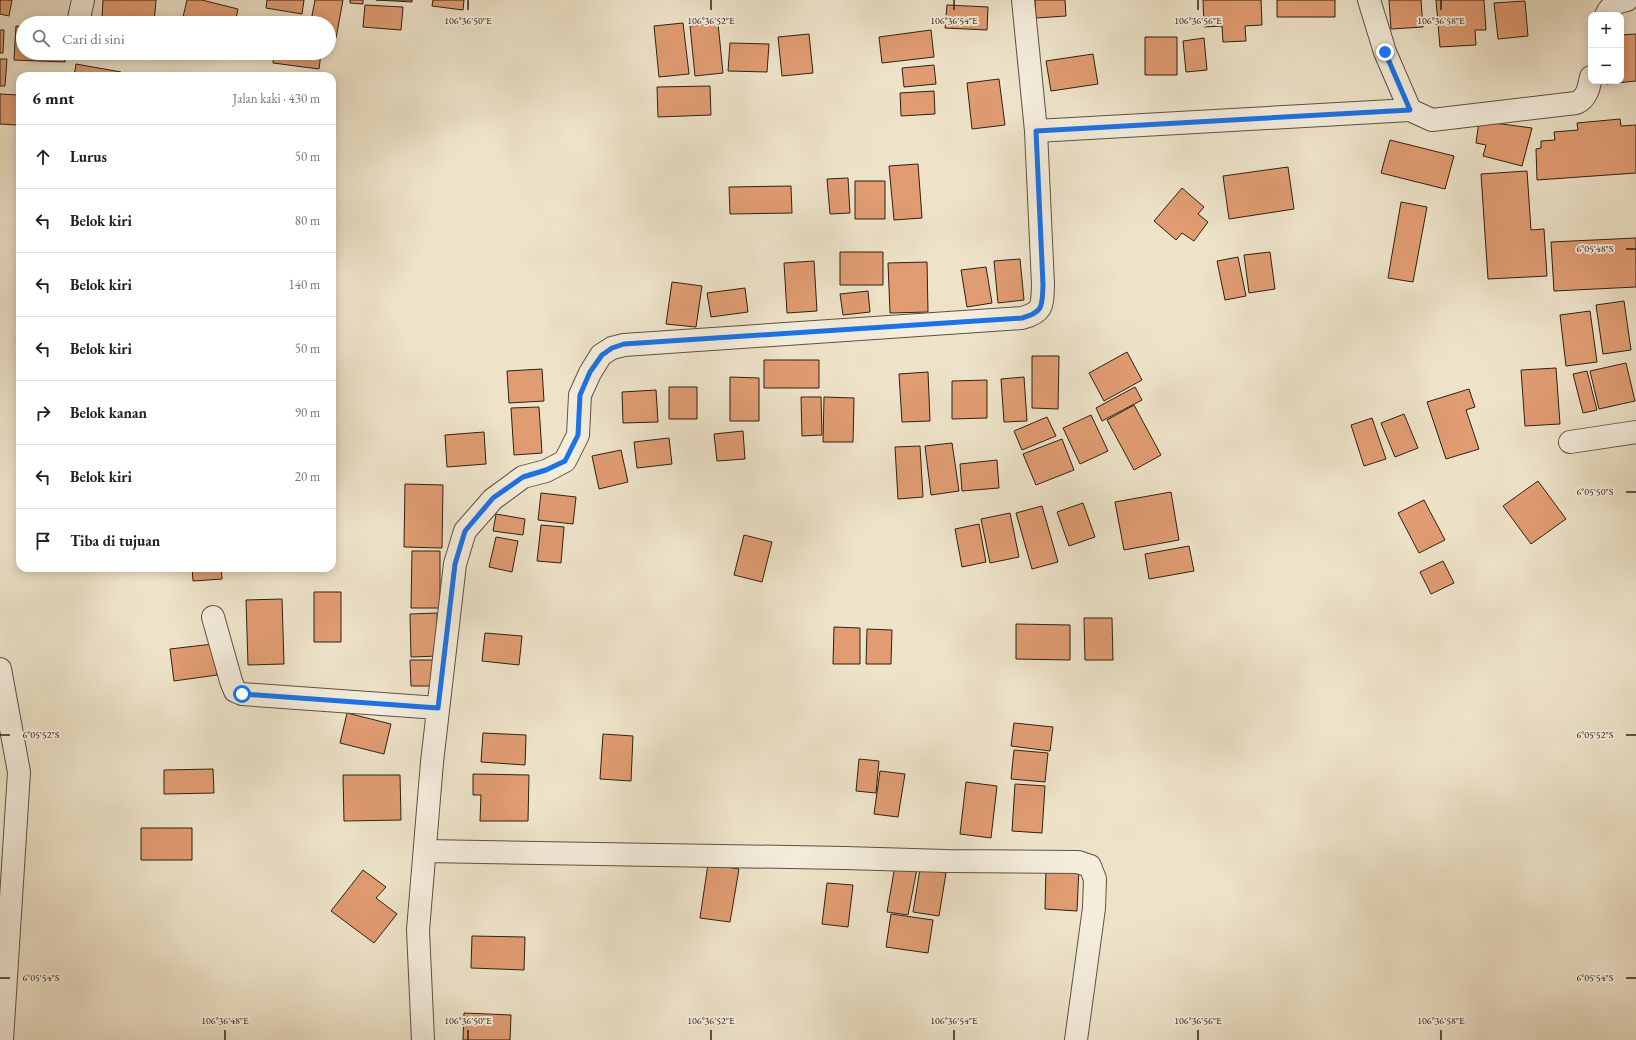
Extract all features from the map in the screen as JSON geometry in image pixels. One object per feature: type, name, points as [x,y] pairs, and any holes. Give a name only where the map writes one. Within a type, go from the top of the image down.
[{"type":"street","points":[[80,16],[83,0]]},
{"type":"street","points":[[423,1040],[418,930],[438,708],[455,564],[465,531],[493,498],[523,477],[546,470],[565,461],[578,435],[580,395],[590,372],[602,355],[612,348],[624,344],[1022,318],[1037,313],[1040,308],[1043,285],[1036,131],[1023,0]]},
{"type":"street","points":[[1369,0],[1385,52],[1410,110]]},
{"type":"street","points":[[1607,12],[1619,1],[1627,0]]},
{"type":"street","points":[[1036,131],[1410,110],[1432,120],[1576,103],[1581,101],[1585,96],[1589,84]]},
{"type":"street","points":[[1570,442],[1636,432]]},
{"type":"street","points":[[214,617],[235,691],[242,694],[438,708]]},
{"type":"street","points":[[0,669],[20,772],[2,1040]]},
{"type":"street","points":[[425,851],[946,861],[1063,861],[1084,864],[1090,866],[1095,879],[1094,908],[1076,1040]]},
{"type":"building","points":[[0,0],[12,0],[9,16],[0,14]]},
{"type":"building","points":[[103,0],[156,0],[155,16],[102,16]]},
{"type":"building","points":[[187,0],[202,0],[238,9],[236,16],[183,16]]},
{"type":"building","points":[[267,0],[304,0],[302,14],[266,8]]},
{"type":"building","points":[[315,0],[343,0],[336,38],[336,16],[312,16]]},
{"type":"building","points":[[350,0],[363,0],[363,4],[350,3]]},
{"type":"building","points":[[376,0],[412,0],[412,2]]},
{"type":"building","points":[[433,0],[464,0],[463,10],[432,6]]},
{"type":"building","points":[[1035,0],[1065,0],[1066,16],[1036,18]]},
{"type":"building","points":[[1203,0],[1261,0],[1262,25],[1245,26],[1246,41],[1223,42],[1222,26],[1204,27]]},
{"type":"building","points":[[1277,0],[1335,0],[1335,17],[1277,17]]},
{"type":"building","points":[[1389,0],[1421,0],[1423,27],[1391,29]]},
{"type":"building","points":[[1436,0],[1484,0],[1486,30],[1475,30],[1476,45],[1440,47]]},
{"type":"building","points":[[1525,1],[1528,36],[1498,39],[1494,3]]},
{"type":"building","points":[[365,5],[403,7],[401,30],[363,27]]},
{"type":"building","points":[[947,5],[988,7],[987,30],[945,28]]},
{"type":"building","points":[[683,23],[689,74],[659,77],[654,26]]},
{"type":"building","points":[[718,23],[723,73],[695,76],[690,26]]},
{"type":"building","points":[[16,26],[16,60],[65,60],[65,62],[14,60]]},
{"type":"building","points":[[0,30],[4,30],[3,53],[0,53]]},
{"type":"building","points":[[931,30],[934,57],[882,63],[879,37]]},
{"type":"building","points":[[809,34],[813,73],[782,76],[778,37]]},
{"type":"building","points":[[1636,34],[1636,81],[1624,82],[1624,35]]},
{"type":"building","points":[[1145,37],[1177,37],[1177,75],[1145,75]]},
{"type":"building","points":[[1204,38],[1207,70],[1186,72],[1183,41]]},
{"type":"building","points":[[730,43],[769,44],[767,72],[728,71]]},
{"type":"building","points":[[1093,54],[1098,84],[1051,91],[1046,61]]},
{"type":"building","points":[[0,59],[7,59],[5,86],[0,86]]},
{"type":"building","points":[[273,60],[320,60],[319,69],[273,63]]},
{"type":"building","points":[[76,64],[121,72],[75,72]]},
{"type":"building","points":[[934,65],[936,84],[904,87],[902,68]]},
{"type":"building","points":[[999,79],[1005,125],[972,129],[967,83]]},
{"type":"building","points":[[710,86],[711,115],[658,117],[657,87]]},
{"type":"building","points":[[934,91],[935,114],[901,116],[900,93]]},
{"type":"building","points":[[0,94],[16,95],[16,125],[0,124]]},
{"type":"building","points":[[1620,119],[1621,126],[1636,125],[1636,173],[1537,180],[1536,149],[1541,148],[1541,141],[1555,140],[1554,132],[1578,130],[1577,123]]},
{"type":"building","points":[[1479,121],[1532,128],[1522,166],[1483,156],[1486,145],[1476,143]]},
{"type":"building","points":[[1390,140],[1454,156],[1445,189],[1381,173]]},
{"type":"building","points":[[918,164],[922,218],[894,220],[889,166]]},
{"type":"building","points":[[1288,167],[1294,209],[1229,219],[1223,176]]},
{"type":"building","points":[[1527,171],[1531,230],[1544,229],[1547,276],[1488,279],[1481,174]]},
{"type":"building","points":[[848,178],[850,213],[830,214],[827,179]]},
{"type":"building","points":[[855,181],[885,181],[885,219],[855,219]]},
{"type":"building","points":[[791,186],[792,213],[730,214],[729,187]]},
{"type":"building","points":[[1182,188],[1204,207],[1198,214],[1208,222],[1194,241],[1182,233],[1176,240],[1154,221]]},
{"type":"building","points":[[1401,202],[1427,207],[1413,282],[1388,278]]},
{"type":"building","points":[[1636,238],[1636,287],[1554,291],[1551,242]]},
{"type":"building","points":[[840,252],[883,252],[883,285],[840,285]]},
{"type":"building","points":[[1270,252],[1275,289],[1249,293],[1244,255]]},
{"type":"building","points":[[1238,257],[1246,296],[1225,300],[1217,261]]},
{"type":"building","points":[[1020,259],[1024,300],[998,303],[994,261]]},
{"type":"building","points":[[814,261],[817,311],[787,313],[784,263]]},
{"type":"building","points":[[927,262],[928,312],[890,313],[888,263]]},
{"type":"building","points":[[986,267],[992,303],[967,307],[961,270]]},
{"type":"building","points":[[672,282],[702,286],[696,327],[666,324]]},
{"type":"building","points":[[745,288],[748,312],[711,317],[707,293]]},
{"type":"building","points":[[868,291],[870,312],[843,315],[840,294]]},
{"type":"building","points":[[1624,301],[1631,350],[1603,354],[1596,305]]},
{"type":"building","points":[[1590,311],[1597,362],[1566,366],[1560,315]]},
{"type":"building","points":[[1127,352],[1142,380],[1104,401],[1089,373]]},
{"type":"building","points":[[1032,356],[1059,356],[1058,409],[1032,408]]},
{"type":"building","points":[[764,360],[819,360],[819,388],[764,388]]},
{"type":"building","points":[[1626,363],[1635,401],[1599,409],[1590,371]]},
{"type":"building","points":[[1556,368],[1560,424],[1525,426],[1521,370]]},
{"type":"building","points":[[542,369],[544,401],[509,403],[507,371]]},
{"type":"building","points":[[1587,371],[1597,410],[1583,413],[1573,374]]},
{"type":"building","points":[[928,372],[930,421],[902,422],[899,374]]},
{"type":"building","points":[[730,377],[759,378],[759,421],[730,421]]},
{"type":"building","points":[[1024,377],[1027,421],[1004,422],[1001,379]]},
{"type":"building","points":[[987,380],[987,418],[952,419],[952,381]]},
{"type":"building","points":[[669,387],[697,387],[697,419],[669,419]]},
{"type":"building","points":[[1135,387],[1142,400],[1102,421],[1096,408]]},
{"type":"building","points":[[1469,389],[1475,407],[1466,410],[1479,449],[1446,459],[1427,402]]},
{"type":"building","points":[[656,390],[658,422],[623,423],[622,392]]},
{"type":"building","points":[[801,397],[821,397],[822,435],[802,436]]},
{"type":"building","points":[[824,397],[854,398],[853,442],[823,442]]},
{"type":"building","points":[[1134,405],[1161,455],[1134,470],[1107,420]]},
{"type":"building","points":[[539,407],[542,453],[514,455],[511,408]]},
{"type":"building","points":[[1404,414],[1418,448],[1395,457],[1381,423]]},
{"type":"building","points":[[1091,415],[1108,451],[1080,464],[1063,428]]},
{"type":"building","points":[[1047,417],[1056,436],[1022,450],[1014,431]]},
{"type":"building","points":[[1372,418],[1386,459],[1364,466],[1351,425]]},
{"type":"building","points":[[743,431],[745,459],[717,461],[714,434]]},
{"type":"building","points":[[484,432],[486,464],[447,467],[445,435]]},
{"type":"building","points":[[669,438],[672,464],[637,468],[634,442]]},
{"type":"building","points":[[1062,439],[1074,470],[1036,485],[1023,454]]},
{"type":"building","points":[[952,443],[959,491],[931,495],[925,446]]},
{"type":"building","points":[[920,446],[923,497],[898,499],[895,447]]},
{"type":"building","points":[[621,450],[628,482],[599,489],[592,456]]},
{"type":"building","points":[[997,460],[999,488],[962,491],[960,464]]},
{"type":"building","points":[[1538,481],[1566,519],[1531,544],[1503,506]]},
{"type":"building","points":[[405,484],[443,485],[442,548],[404,547]]},
{"type":"building","points":[[1171,492],[1179,540],[1124,550],[1115,502]]},
{"type":"building","points":[[541,493],[576,497],[573,524],[538,520]]},
{"type":"building","points":[[1424,500],[1445,540],[1419,553],[1398,513]]},
{"type":"building","points":[[1083,503],[1095,537],[1069,546],[1057,512]]},
{"type":"building","points":[[1042,506],[1058,562],[1032,569],[1016,513]]},
{"type":"building","points":[[1010,513],[1019,557],[990,563],[981,519]]},
{"type":"building","points":[[496,514],[525,519],[523,535],[493,531]]},
{"type":"building","points":[[979,524],[986,562],[962,567],[955,529]]},
{"type":"building","points":[[541,525],[564,527],[561,563],[537,561]]},
{"type":"building","points":[[744,535],[772,542],[762,582],[734,575]]},
{"type":"building","points":[[496,537],[518,541],[512,572],[489,567]]},
{"type":"building","points":[[1189,546],[1194,571],[1149,579],[1145,554]]},
{"type":"building","points":[[412,551],[440,551],[440,608],[411,608]]},
{"type":"building","points":[[1443,561],[1454,583],[1431,594],[1420,572]]},
{"type":"building","points":[[192,572],[221,572],[222,579],[193,581]]},
{"type":"building","points":[[314,592],[341,592],[341,642],[314,642]]},
{"type":"building","points":[[282,599],[284,664],[248,665],[246,600]]},
{"type":"building","points":[[437,613],[439,656],[411,657],[410,614]]},
{"type":"building","points":[[1084,618],[1112,618],[1113,660],[1085,660]]},
{"type":"building","points":[[1016,624],[1070,625],[1070,660],[1016,659]]},
{"type":"building","points":[[834,627],[860,628],[860,664],[833,664]]},
{"type":"building","points":[[867,629],[892,630],[891,664],[866,664]]},
{"type":"building","points":[[485,633],[522,636],[519,665],[482,661]]},
{"type":"building","points":[[213,644],[217,675],[174,681],[170,649]]},
{"type":"building","points":[[410,660],[436,660],[436,686],[411,686]]},
{"type":"building","points":[[347,713],[391,724],[384,754],[340,743]]},
{"type":"building","points":[[1014,723],[1053,727],[1050,751],[1011,746]]},
{"type":"building","points":[[483,733],[526,735],[525,765],[481,762]]},
{"type":"building","points":[[603,734],[633,736],[631,781],[600,779]]},
{"type":"building","points":[[1014,750],[1048,753],[1045,782],[1011,779]]},
{"type":"building","points":[[859,759],[879,761],[876,793],[856,791]]},
{"type":"building","points":[[213,769],[214,793],[164,794],[164,770]]},
{"type":"building","points":[[880,771],[905,774],[898,817],[874,814]]},
{"type":"building","points":[[473,774],[529,775],[528,821],[480,821],[481,795],[473,795]]},
{"type":"building","points":[[343,775],[400,775],[401,820],[344,821]]},
{"type":"building","points":[[966,782],[997,786],[991,838],[960,834]]},
{"type":"building","points":[[1015,784],[1045,786],[1042,833],[1012,831]]},
{"type":"building","points":[[141,828],[192,828],[192,860],[141,860]]},
{"type":"building","points":[[896,860],[918,864],[908,915],[887,912]]},
{"type":"building","points":[[708,864],[739,869],[730,922],[700,918]]},
{"type":"building","points":[[1046,866],[1079,867],[1077,911],[1045,909]]},
{"type":"building","points":[[920,869],[946,873],[939,916],[913,912]]},
{"type":"building","points":[[363,870],[386,887],[376,898],[397,914],[374,943],[331,911]]},
{"type":"building","points":[[827,883],[853,885],[848,927],[822,924]]},
{"type":"building","points":[[891,914],[933,920],[928,953],[886,947]]},
{"type":"building","points":[[472,936],[525,937],[524,970],[471,968]]},
{"type":"building","points":[[464,1013],[511,1015],[510,1040],[463,1040]]},
{"type":"route","points":[[242,694],[438,708],[455,564],[465,531],[493,498],[523,477],[546,470],[565,461],[578,435],[580,395],[590,372],[602,355],[612,348],[624,344],[1022,318],[1030,316],[1037,313],[1040,308],[1043,285],[1036,131],[1410,110],[1385,52]]}]
